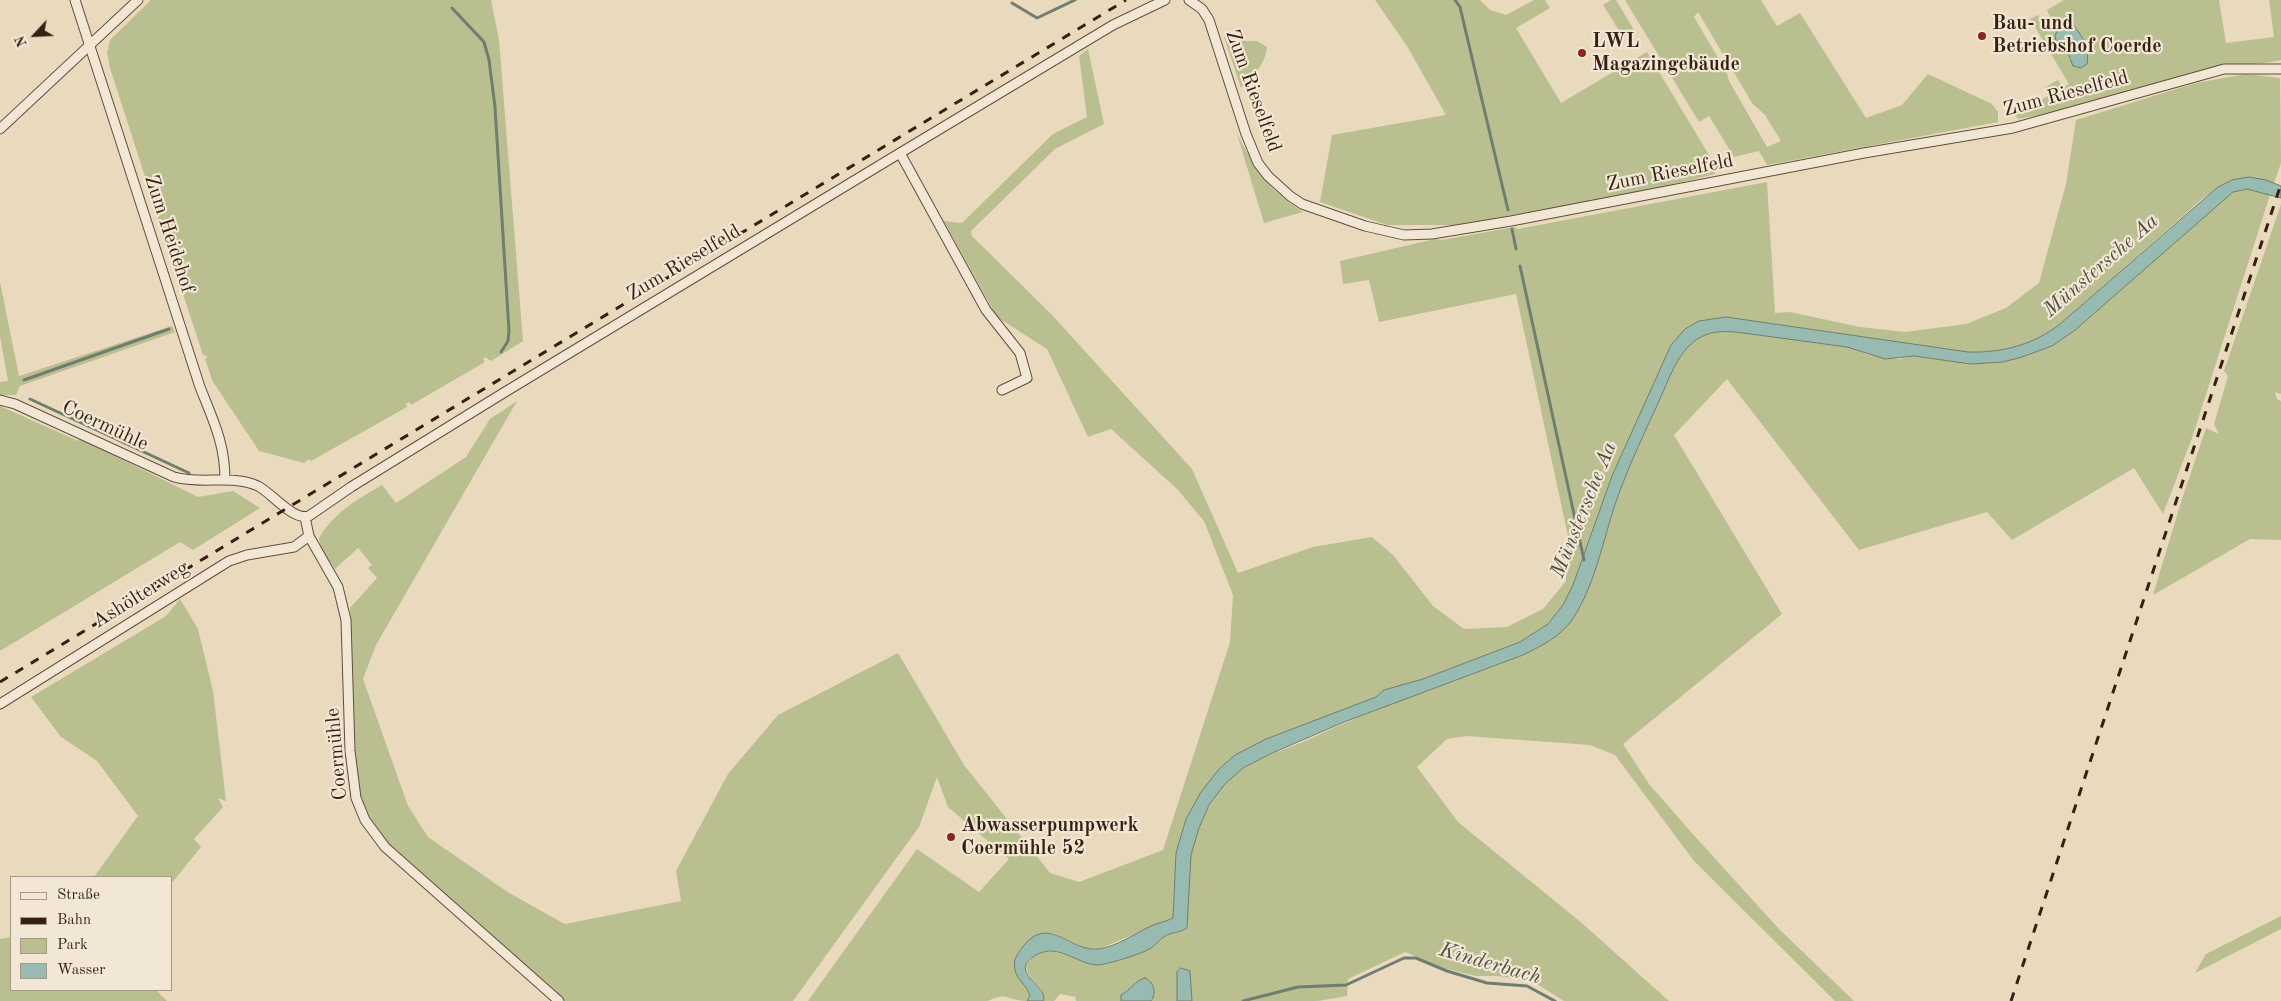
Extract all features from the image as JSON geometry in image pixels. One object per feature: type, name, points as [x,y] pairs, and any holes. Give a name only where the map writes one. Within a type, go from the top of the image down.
[{"type":"street","name":"Zum Heidehof","points":[[75,0],[197,378],[222,442],[225,457],[225,480]]},
{"type":"street","points":[[0,129],[138,0]]},
{"type":"street","name":"Zum Rieselfeld","points":[[305,517],[314,514],[351,487],[505,392],[900,153],[1113,25],[1165,0]]},
{"type":"street","name":"Zum Rieselfeld","points":[[1189,0],[1202,9],[1209,20],[1246,134],[1255,156],[1268,176],[1302,204],[1365,226],[1404,234],[1432,234],[1502,223],[1864,153],[2013,128],[2224,68],[2281,69]]},
{"type":"street","points":[[900,153],[986,310],[1020,352],[1027,378],[1002,390]]},
{"type":"street","name":"Coermühle","points":[[0,400],[15,404],[174,477],[188,481],[225,480]]},
{"type":"street","points":[[225,480],[245,482],[259,486],[281,502],[292,513],[305,517]]},
{"type":"street","name":"Coermühle","points":[[305,517],[309,536],[330,570],[344,604],[347,629],[353,777],[359,809],[385,847],[559,1001]]},
{"type":"street","name":"Ashölterweg","points":[[0,704],[229,561],[247,555],[294,547],[309,536]]},
{"type":"green space","points":[[151,0],[491,0],[499,40],[523,341],[491,361],[485,357],[483,359],[485,362],[411,405],[409,402],[406,404],[407,407],[311,461],[309,459],[304,463],[259,451],[213,382],[205,359],[207,358],[206,355],[203,355],[152,199],[158,196],[155,187],[149,189],[110,68],[107,53],[110,40]]},
{"type":"green space","points":[[1375,0],[1480,0],[1490,10],[1506,15],[1534,0],[1545,0],[1550,8],[1516,28],[1561,103],[1647,52],[1712,160],[1715,174],[1633,194],[1457,225],[1387,225],[1320,202],[1332,135],[1446,115],[1407,46]]},
{"type":"green space","points":[[1611,0],[1616,0],[1634,30],[1623,37],[1603,5]]},
{"type":"green space","points":[[1625,0],[1761,0],[1777,26],[1800,13],[1866,118],[1902,105],[1928,74],[1992,104],[1998,112],[1998,122],[1767,165],[1759,151],[1734,157],[1709,116],[1699,122]],"holes":[[[1698,12],[1752,103],[1765,115],[1781,141],[1767,147],[1694,17]]]},
{"type":"green space","points":[[2064,0],[2219,0],[2226,43],[2274,37],[2269,0],[2281,0],[2281,60],[2209,68],[2051,113],[2018,119],[2011,108],[2022,103],[2026,109],[2048,96],[2044,88],[2058,80],[2063,88],[2069,84],[2030,19],[2038,15],[2042,21],[2050,17],[2047,10]],"holes":[[[2076,28],[2086,46],[2070,60],[2068,53]]]},
{"type":"green space","points":[[1236,32],[1246,41],[1257,41],[1267,47],[1261,65],[1241,88],[1224,37]]},
{"type":"green space","points":[[1088,49],[1104,124],[1055,149],[971,231],[972,236],[1052,315],[1192,469],[1238,573],[1313,547],[1372,537],[1393,555],[1433,606],[1464,629],[1507,627],[1543,609],[1566,581],[1568,536],[1516,294],[1379,322],[1369,280],[1343,284],[1340,261],[1435,239],[1442,240],[1515,227],[1518,229],[1767,182],[1775,313],[1790,312],[1860,327],[1905,332],[1966,324],[2006,308],[2039,283],[2066,184],[2076,120],[2196,83],[2246,74],[2280,78],[2281,163],[2274,183],[2253,179],[2236,180],[2211,192],[2060,324],[2039,337],[2017,346],[1993,351],[1968,352],[1726,317],[1699,321],[1685,329],[1671,345],[1612,476],[1573,585],[1563,605],[1548,624],[1520,642],[1423,679],[1384,690],[1376,697],[1266,739],[1235,755],[1219,769],[1176,853],[1173,918],[1099,949],[1085,948],[1053,933],[1030,939],[1015,958],[1016,974],[1026,986],[1030,996],[1027,1001],[1000,997],[988,1001],[808,1001],[917,849],[979,892],[1009,859],[948,807],[937,777],[919,827],[793,1001],[565,1001],[384,842],[364,815],[353,751],[350,608],[377,578],[368,568],[372,565],[358,548],[335,569],[321,549],[319,538],[339,514],[355,501],[382,485],[396,503],[466,457],[490,419],[517,401],[376,645],[363,679],[408,806],[428,837],[509,893],[565,924],[681,901],[676,871],[728,774],[778,715],[898,653],[964,765],[1050,873],[1079,882],[1163,850],[1230,642],[1233,595],[1204,521],[1177,489],[1111,429],[1088,437],[1047,349],[997,317],[944,221],[962,223],[1053,134],[1087,117],[1079,56]]},
{"type":"green space","points":[[1237,134],[1264,178],[1280,195],[1303,212],[1264,223]]},
{"type":"green space","points":[[2247,189],[2270,195],[2192,438],[2163,514],[2134,468],[2012,540],[1987,512],[1859,550],[1727,379],[1674,435],[1782,614],[1623,744],[1649,784],[1691,832],[1779,929],[1854,1001],[1835,1001],[1694,861],[1615,755],[1590,745],[1466,736],[1447,739],[1417,767],[1458,822],[1583,924],[1669,1001],[1564,1001],[1532,981],[1498,976],[1476,976],[1447,969],[1405,952],[1348,979],[1347,996],[1318,1001],[1192,1001],[1190,971],[1177,972],[1177,1001],[1151,1001],[1153,999],[1136,982],[1132,989],[1121,995],[1121,1001],[1076,1001],[1075,997],[1060,994],[1054,1001],[1043,1001],[1042,990],[1029,976],[1026,969],[1026,965],[1035,956],[1044,952],[1054,952],[1086,962],[1108,963],[1142,952],[1154,946],[1165,936],[1188,926],[1186,890],[1188,871],[1197,834],[1213,800],[1223,786],[1243,769],[1265,757],[1364,715],[1523,655],[1550,640],[1567,626],[1581,605],[1588,589],[1615,504],[1634,455],[1678,360],[1683,352],[1696,340],[1716,332],[1736,332],[1847,347],[1869,355],[1899,359],[1914,356],[1971,364],[2052,346],[2074,331],[2224,198],[2233,192]]},
{"type":"green space","points":[[2281,204],[2281,394],[2275,392],[2277,399],[2281,401],[2281,540],[2250,539],[2153,595],[2206,428],[2219,434],[2214,424],[2228,376],[2224,371]]},
{"type":"green space","points":[[0,282],[19,376],[172,326],[175,332],[20,386],[16,395],[0,395],[0,382],[8,381],[0,336]]},
{"type":"green space","points":[[0,406],[78,441],[79,438],[198,497],[233,491],[260,508],[193,550],[180,542],[0,651]]},
{"type":"green space","points":[[180,599],[198,629],[213,691],[226,801],[218,798],[223,807],[194,839],[201,847],[172,883],[172,876],[95,876],[138,816],[97,761],[61,737],[31,697],[166,616]]},
{"type":"green space","points":[[2281,916],[2281,929],[2195,973],[2206,954]]},
{"type":"green space","points":[[10,937],[10,991],[157,991],[167,1001],[0,1001],[0,939]]},
{"type":"water","points":[[2067,23],[2071,23],[2075,27],[2086,47],[2087,64],[2081,68],[2073,66],[2068,53],[2056,41],[2055,35],[2059,28]]},
{"type":"water","points":[[2249,177],[2266,180],[2281,186],[2281,198],[2247,189],[2233,192],[2074,331],[2052,346],[2022,357],[2003,362],[1971,364],[1914,356],[1885,359],[1847,347],[1731,332],[1711,333],[1696,340],[1683,352],[1670,376],[1625,477],[1588,589],[1572,620],[1562,631],[1523,655],[1344,722],[1270,754],[1243,768],[1224,785],[1209,805],[1199,828],[1191,855],[1187,928],[1163,937],[1151,948],[1140,953],[1101,965],[1089,964],[1053,951],[1038,954],[1028,961],[1025,969],[1029,978],[1043,994],[1044,999],[1043,1001],[1027,1001],[1030,996],[1016,974],[1014,964],[1019,952],[1031,938],[1040,934],[1050,934],[1087,948],[1098,949],[1118,943],[1151,926],[1173,918],[1176,853],[1186,819],[1201,792],[1219,769],[1235,755],[1266,739],[1376,697],[1384,690],[1423,679],[1520,642],[1548,624],[1563,605],[1573,585],[1612,476],[1671,345],[1685,329],[1699,321],[1726,317],[1968,352],[1993,351],[2017,346],[2039,337],[2060,324],[2218,187],[2232,180]]},
{"type":"water","points":[[1181,968],[1190,971],[1192,1001],[1177,1001],[1177,972]]},
{"type":"water","points":[[1145,978],[1151,982],[1154,988],[1154,995],[1151,1001],[1121,1001],[1121,995],[1138,981]]},
{"type":"waterway","points":[[1012,3],[1037,18],[1075,0]]},
{"type":"waterway","points":[[1455,0],[1460,7],[1508,210]]},
{"type":"waterway","points":[[452,8],[484,42],[489,60],[495,107],[509,331],[508,341],[501,352]]},
{"type":"waterway","points":[[1512,229],[1516,249]]},
{"type":"waterway","name":"Münstersche Aa","points":[[1520,266],[1584,560]]},
{"type":"waterway","points":[[24,380],[169,329]]},
{"type":"waterway","points":[[30,399],[189,473]]},
{"type":"waterway","name":"Kinderbach","points":[[1243,1001],[1298,987],[1346,985],[1404,958],[1416,958],[1447,971],[1487,983],[1527,986],[1555,1001]]},
{"type":"railway","points":[[0,682],[1126,0]]},
{"type":"railway","points":[[2011,1001],[2281,184]]},
{"type":"place","name":"Bau- und Betriebshof Coerde","points":[[1982,36]]},
{"type":"place","name":"LWL Magazingebäude","points":[[1582,53]]},
{"type":"place","name":"Abwasserpumpwerk Coermühle 52","points":[[951,837]]}]
